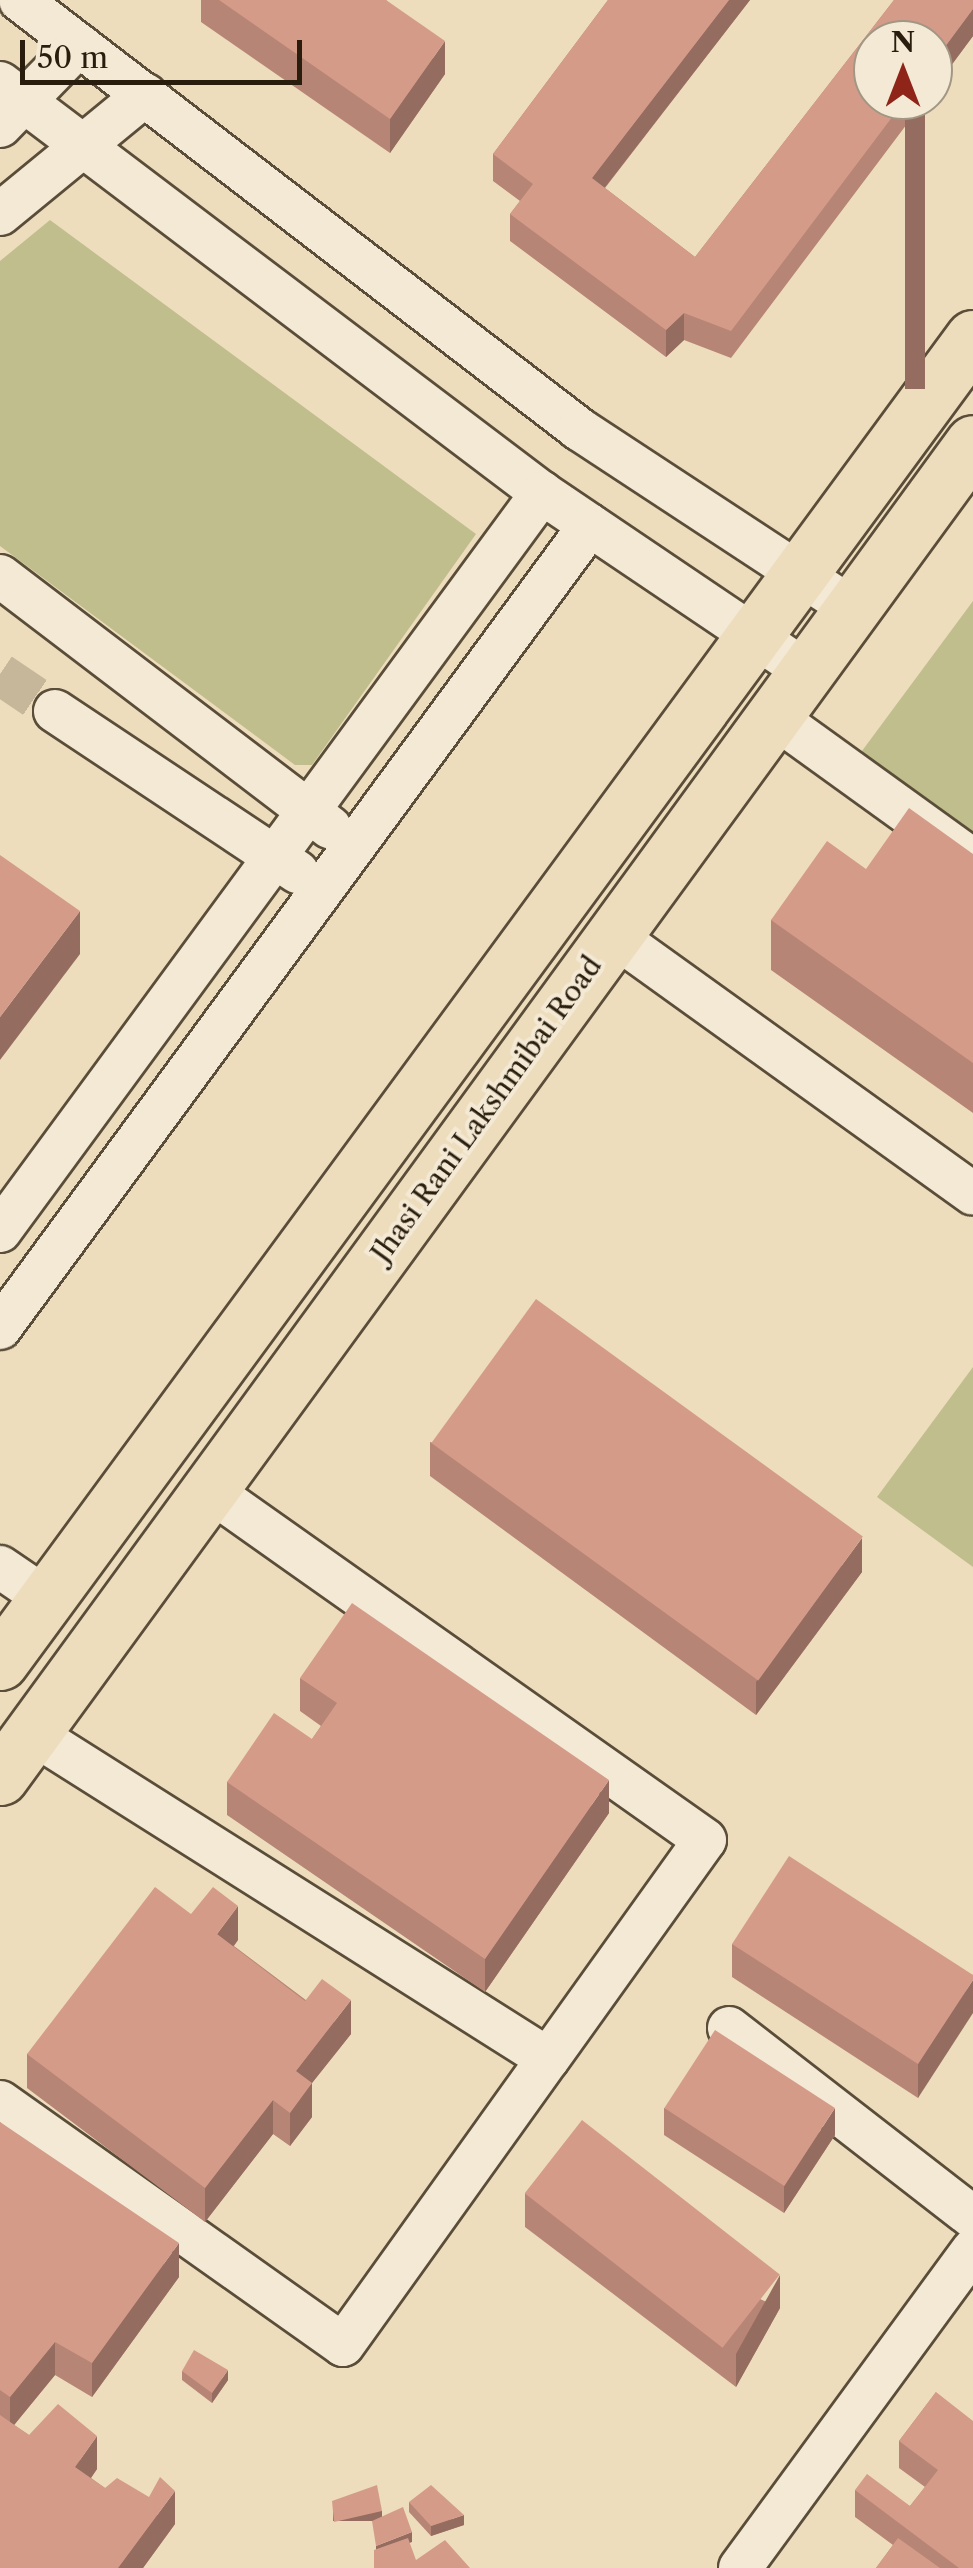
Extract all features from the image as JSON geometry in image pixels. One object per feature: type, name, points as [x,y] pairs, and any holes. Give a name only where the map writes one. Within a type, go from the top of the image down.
[{"type":"main road","points":[[0,1662],[973,338]]},
{"type":"main road","name":"Jhasi Rani Lakshmibai Road","points":[[0,1776],[973,443]]},
{"type":"street","points":[[0,10],[10,0]]},
{"type":"street","points":[[20,0],[579,428],[852,608]]},
{"type":"street","points":[[78,45],[9,104],[84,146],[542,493],[806,671]]},
{"type":"street","points":[[0,214],[145,95]]},
{"type":"street","points":[[0,1231],[542,493]]},
{"type":"street","points":[[0,1328],[590,525]]},
{"type":"street","points":[[0,576],[355,845]]},
{"type":"street","points":[[428,648],[475,681]]},
{"type":"street","points":[[56,711],[322,890]]},
{"type":"street","points":[[773,716],[973,860]]},
{"type":"street","points":[[613,935],[973,1194]]},
{"type":"street","points":[[90,1110],[136,1144]]},
{"type":"street","points":[[0,2102],[343,2345],[706,1840],[209,1490]]},
{"type":"street","points":[[0,1567],[46,1599]]},
{"type":"street","points":[[32,1733],[548,2059]]},
{"type":"street","points":[[729,2028],[973,2217]]},
{"type":"street","points":[[740,2568],[973,2250]]},
{"type":"shaded area","points":[[50,220],[476,534],[312,765],[295,765],[0,546],[0,261]]},
{"type":"shaded area","points":[[973,601],[973,838],[859,755]]},
{"type":"shaded area","points":[[973,1367],[973,1567],[877,1497]]},
{"type":"building","points":[[219,0],[386,0],[445,41],[390,119]]},
{"type":"building","points":[[608,0],[729,0],[592,178],[695,257],[853,53],[853,120],[890,120],[731,331],[684,313],[666,330],[510,214],[533,184],[493,154]]},
{"type":"building","points":[[894,0],[973,0],[973,9],[953,36],[953,20],[879,20]]},
{"type":"building","points":[[909,808],[973,854],[973,1063],[771,920],[827,841],[866,869]]},
{"type":"building","points":[[0,855],[80,911],[0,1017]]},
{"type":"building","points":[[536,1299],[863,1536],[758,1680],[431,1443]]},
{"type":"building","points":[[352,1603],[609,1780],[485,1959],[227,1782],[274,1713],[312,1739],[337,1703],[300,1678]]},
{"type":"building","points":[[789,1856],[973,1975],[918,2064],[732,1944]]},
{"type":"building","points":[[155,1887],[191,1914],[213,1887],[238,1906],[217,1934],[305,2001],[322,1979],[351,2000],[296,2071],[312,2083],[290,2113],[273,2100],[205,2188],[27,2054]]},
{"type":"building","points":[[715,2030],[835,2108],[784,2186],[664,2108]]},
{"type":"building","points":[[582,2120],[780,2275],[723,2348],[525,2193]]},
{"type":"building","points":[[0,2122],[179,2243],[92,2363],[55,2342],[10,2397],[0,2390]]},
{"type":"building","points":[[194,2350],[228,2370],[212,2393],[182,2371]]},
{"type":"building","points":[[936,2392],[973,2421],[973,2568],[959,2568],[855,2490],[867,2474],[910,2506],[938,2470],[899,2441]]},
{"type":"building","points":[[58,2404],[97,2436],[75,2467],[105,2488],[117,2478],[149,2497],[160,2477],[175,2491],[118,2568],[0,2568],[0,2415],[29,2435]]},
{"type":"building","points":[[377,2485],[382,2511],[334,2522],[332,2501]]},
{"type":"building","points":[[431,2485],[464,2515],[431,2526],[409,2502]]},
{"type":"building","points":[[403,2507],[412,2532],[376,2546],[372,2521]]},
{"type":"building","points":[[408,2538],[416,2560],[445,2540],[470,2568],[374,2568],[374,2550]]},
{"type":"building","points":[[898,2538],[940,2568],[876,2568]]},
{"type":"tunnel","points":[[0,674],[55,711]]}]
